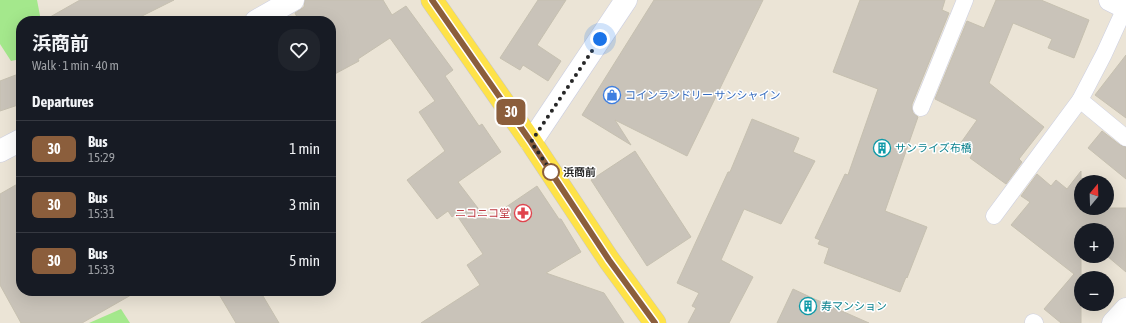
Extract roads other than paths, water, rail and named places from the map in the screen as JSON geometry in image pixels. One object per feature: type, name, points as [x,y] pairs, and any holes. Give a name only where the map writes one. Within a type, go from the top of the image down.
[{"type":"main road","points":[[432,0],[531,142],[609,260],[655,323]]},
{"type":"street","points":[[265,16],[293,0]]},
{"type":"street","points":[[531,142],[626,0]]},
{"type":"street","points":[[0,151],[16,143]]},
{"type":"street","points":[[1113,323],[1126,308]]},
{"type":"lane","points":[[921,108],[965,0]]},
{"type":"lane","points":[[994,216],[1080,100],[1104,54],[1120,5]]},
{"type":"lane","points":[[1080,100],[1126,138]]},
{"type":"place","name":"コインランドリー サンシャイン","points":[[612,95]]},
{"type":"place","name":"サンライズ布橋","points":[[882,148]]},
{"type":"place","name":"浜商前","points":[[551,172]]},
{"type":"place","name":"ニコニコ堂","points":[[523,213]]},
{"type":"place","name":"寿マンション","points":[[808,306]]}]
